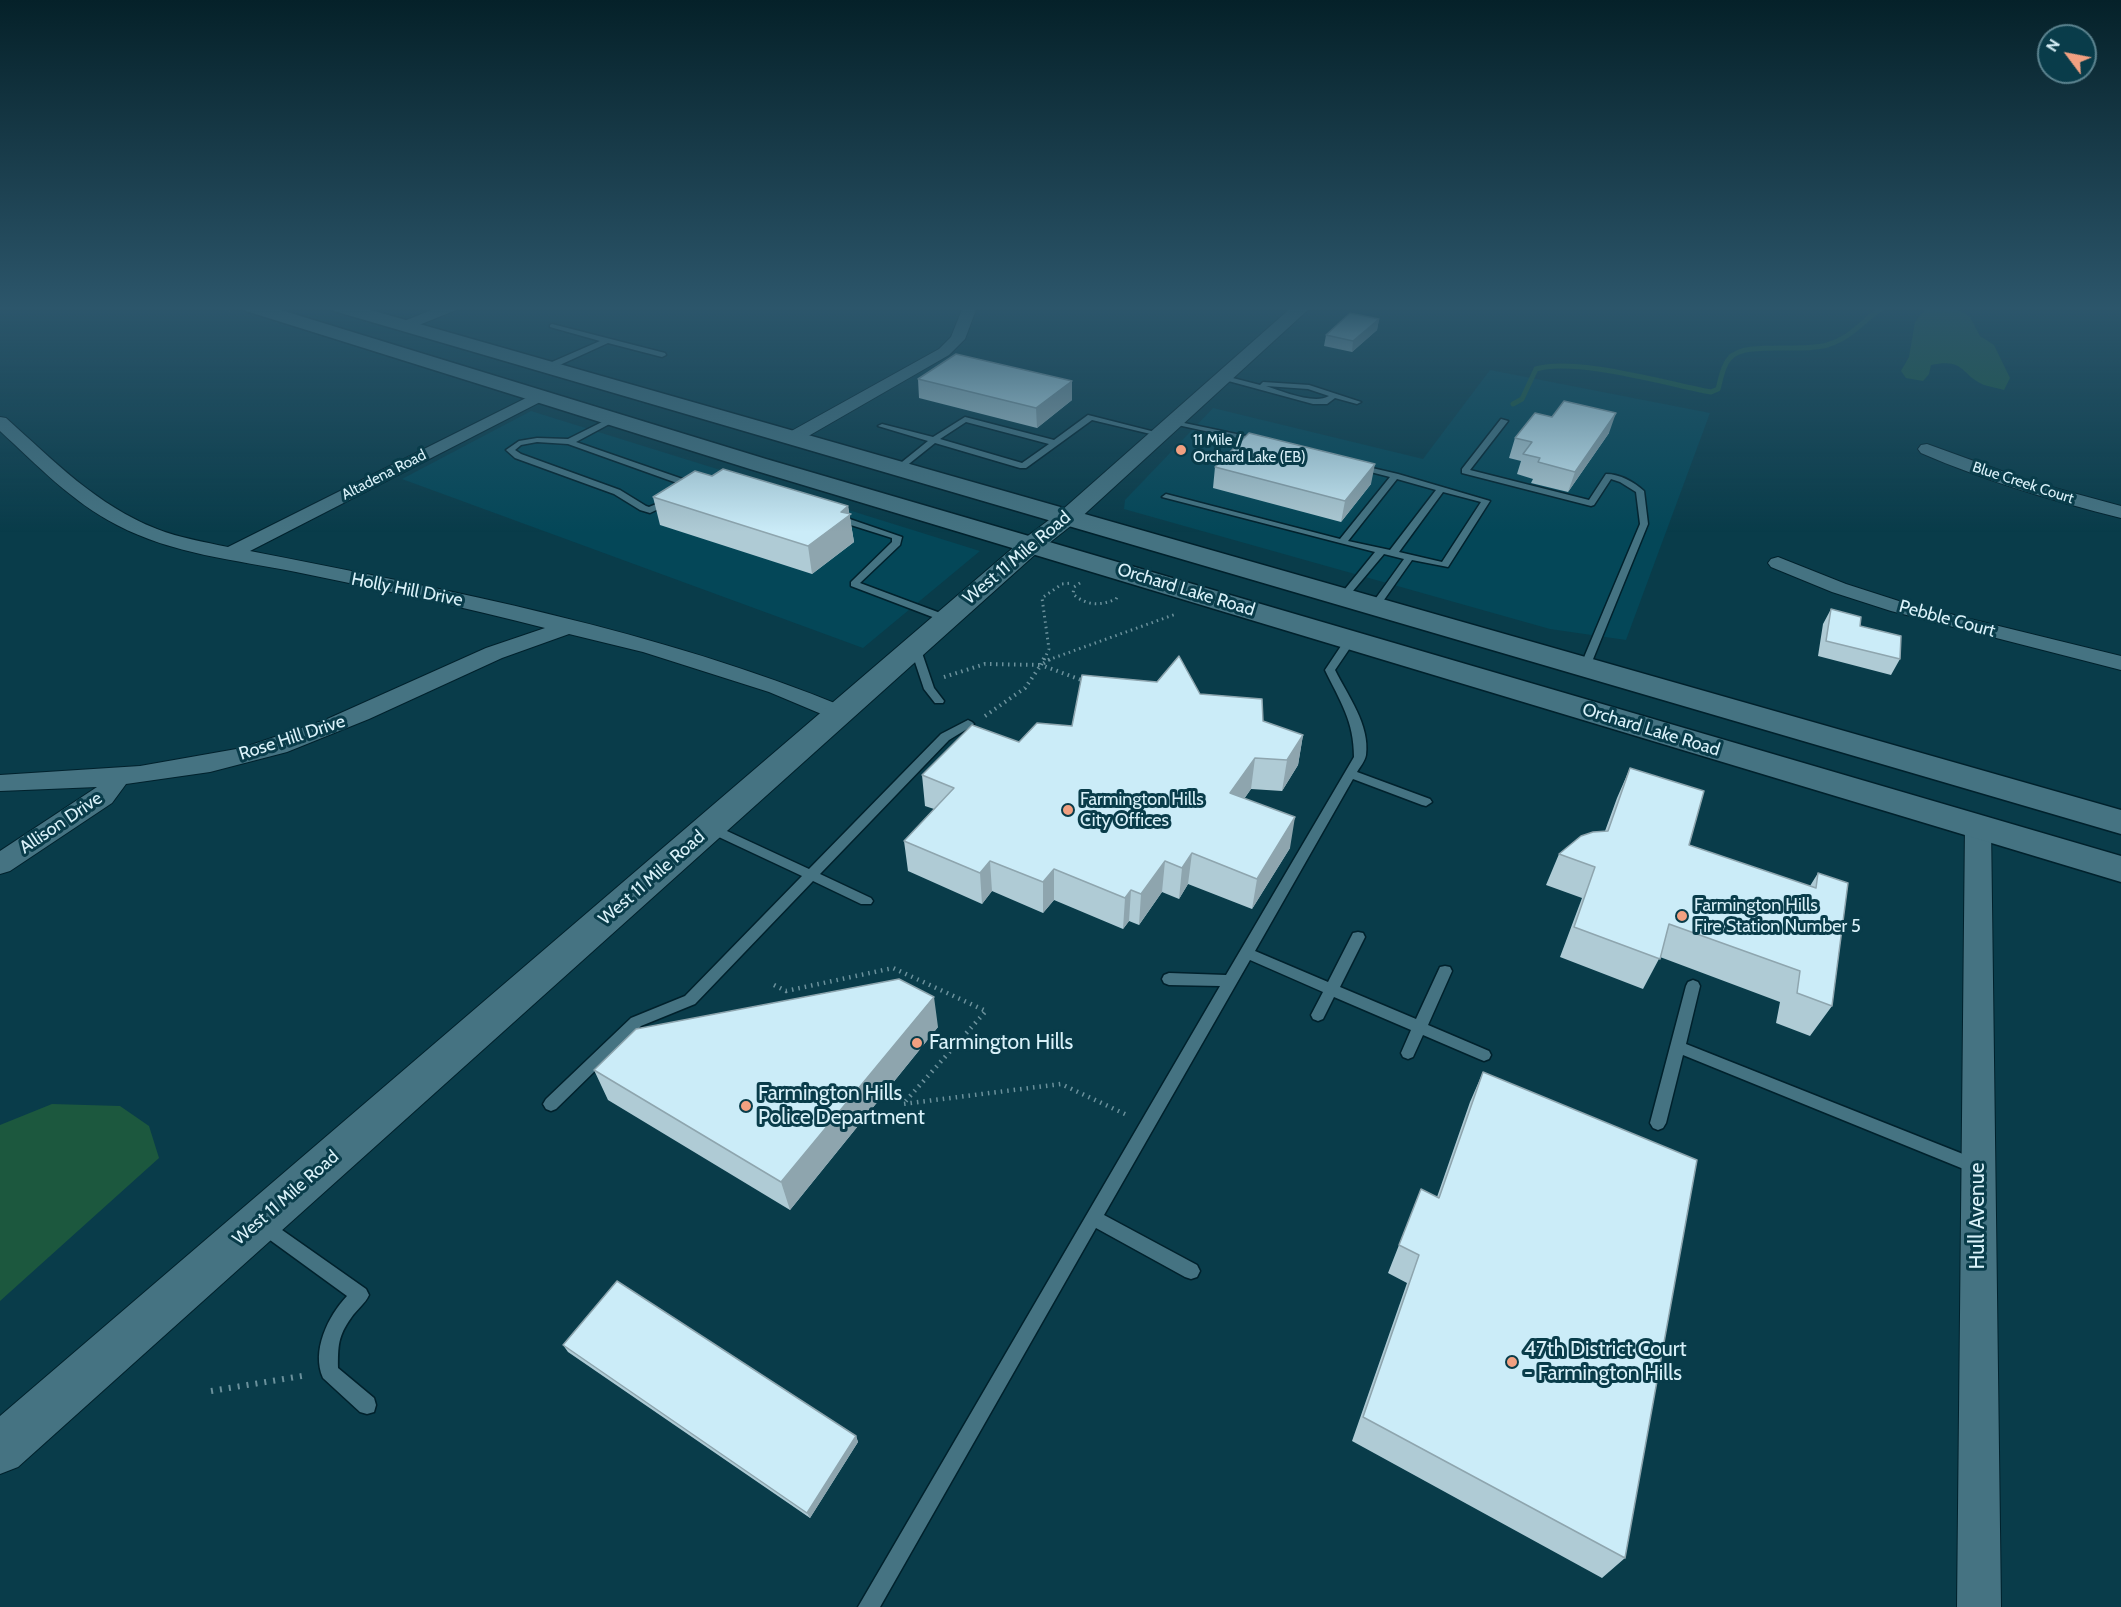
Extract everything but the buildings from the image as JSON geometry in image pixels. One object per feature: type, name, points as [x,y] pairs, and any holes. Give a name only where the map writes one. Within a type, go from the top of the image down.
[{"type":"main road","name":"Orchard Lake Road","points":[[497,382],[1030,546],[1110,567],[2121,869]]},
{"type":"main road","points":[[540,396],[553,385],[566,382]]},
{"type":"main road","name":"Orchard Lake Road","points":[[597,382],[1000,496],[2121,822]]},
{"type":"main road","points":[[937,517],[966,517],[1000,496]]},
{"type":"main road","points":[[1110,567],[1114,558],[1127,550],[1144,545],[1166,544]]},
{"type":"main road","points":[[1644,728],[1672,726],[1683,722],[1689,715],[1693,697]]},
{"type":"main road","points":[[1761,762],[1771,720]]},
{"type":"main road","points":[[1978,825],[1968,814],[1964,804],[1965,796],[1976,795],[1990,798],[2121,836]]},
{"type":"street","points":[[792,438],[891,382]]},
{"type":"street","name":"West 11 Mile Road","points":[[0,1449],[1030,546],[1069,516],[1218,382]]},
{"type":"street","name":"Altadena Road","points":[[229,554],[540,396]]},
{"type":"street","name":"Holly Hill Drive","points":[[0,422],[74,488],[109,513],[143,531],[180,543],[432,594],[650,647],[777,687],[840,714]]},
{"type":"street","name":"Blue Creek Court","points":[[1927,449],[2036,489],[2121,512]]},
{"type":"street","name":"Pebble Court","points":[[1778,562],[1839,588],[1898,607],[2121,663]]},
{"type":"street","name":"Rose Hill Drive","points":[[0,783],[118,777],[169,771],[277,746],[385,704],[496,652],[567,627]]},
{"type":"street","name":"Allison Drive","points":[[0,864],[104,797],[118,777]]},
{"type":"street","name":"Hull Avenue","points":[[1978,825],[1979,1607]]},
{"type":"lane","points":[[1245,382],[1313,402],[1324,402],[1333,396]]},
{"type":"lane","points":[[1253,384],[1309,387],[1357,402]]},
{"type":"lane","points":[[882,426],[1023,466],[1091,417],[1166,428],[1213,429],[1270,443]]},
{"type":"lane","points":[[569,442],[612,419]]},
{"type":"lane","points":[[900,468],[965,419],[1055,443]]},
{"type":"lane","points":[[1504,421],[1465,471],[1591,503],[1609,476],[1623,480],[1640,491],[1644,524],[1585,667]]},
{"type":"lane","points":[[677,498],[656,508],[643,508],[617,492],[518,456],[510,450],[519,443],[537,440],[569,442],[702,486],[687,492]]},
{"type":"lane","points":[[1166,497],[1342,542],[1445,565],[1486,501],[1350,464]]},
{"type":"lane","points":[[1342,542],[1395,476]]},
{"type":"lane","points":[[1393,553],[1441,489]]},
{"type":"lane","points":[[830,516],[897,537],[897,543],[854,584],[947,619]]},
{"type":"lane","points":[[1344,596],[1382,550]]},
{"type":"lane","points":[[1376,605],[1410,557]]},
{"type":"lane","points":[[868,1607],[1360,758],[1360,735],[1354,714],[1330,670],[1351,639]]},
{"type":"lane","points":[[915,647],[929,689],[939,700]]},
{"type":"lane","points":[[551,1104],[636,1022],[690,1000],[945,737],[968,724]]},
{"type":"lane","points":[[1350,774],[1426,802]]},
{"type":"lane","points":[[709,828],[866,901]]},
{"type":"lane","points":[[1318,1015],[1358,937]]},
{"type":"lane","points":[[1247,953],[1484,1055]]},
{"type":"lane","points":[[1408,1053],[1445,971]]},
{"type":"lane","points":[[1169,979],[1231,981]]},
{"type":"lane","points":[[1658,1124],[1693,986]]},
{"type":"lane","points":[[1678,1047],[1978,1168]]},
{"type":"lane","points":[[1094,1218],[1191,1271]]},
{"type":"lane","points":[[260,1222],[360,1295],[345,1311],[328,1342],[329,1372],[367,1405]]},
{"type":"path","points":[[968,724],[1000,707],[1027,685],[1041,665],[1049,649],[1042,598],[1062,584],[1083,581],[1074,587],[1073,594],[1080,601],[1092,605],[1106,604],[1116,599],[1119,591]]},
{"type":"path","points":[[1041,665],[1049,659],[1185,611]]},
{"type":"path","points":[[929,689],[948,674],[985,664],[1041,665],[1093,685]]},
{"type":"path","points":[[774,985],[786,991],[893,968],[986,1011],[903,1104],[1062,1084],[1126,1115]]},
{"type":"path","points":[[211,1391],[329,1372]]},
{"type":"shaded area","points":[[1481,382],[1551,382],[1710,413],[1626,640],[1550,629],[1124,509],[1125,500],[1213,408],[1423,459]]},
{"type":"shaded area","points":[[1978,382],[2008,382],[2004,390]]},
{"type":"shaded area","points":[[531,411],[980,551],[863,648],[402,479]]},
{"type":"shaded area","points":[[52,1104],[120,1106],[149,1126],[159,1158],[0,1301],[0,1125]]},
{"type":"waterway","points":[[1513,404],[1522,399],[1530,382]]},
{"type":"waterway","points":[[1665,382],[1711,392],[1718,389],[1720,382]]},
{"type":"place","name":"11 Mile / Orchard Lake (EB)","points":[[1181,450]]},
{"type":"place","name":"Farmington Hills City Offices","points":[[1068,810]]},
{"type":"place","name":"Farmington Hills Fire Station Number 5","points":[[1682,916]]},
{"type":"place","name":"Farmington Hills","points":[[917,1043]]},
{"type":"place","name":"Farmington Hills Police Department","points":[[746,1106]]},
{"type":"place","name":"47th District Court - Farmington Hills","points":[[1512,1362]]}]
